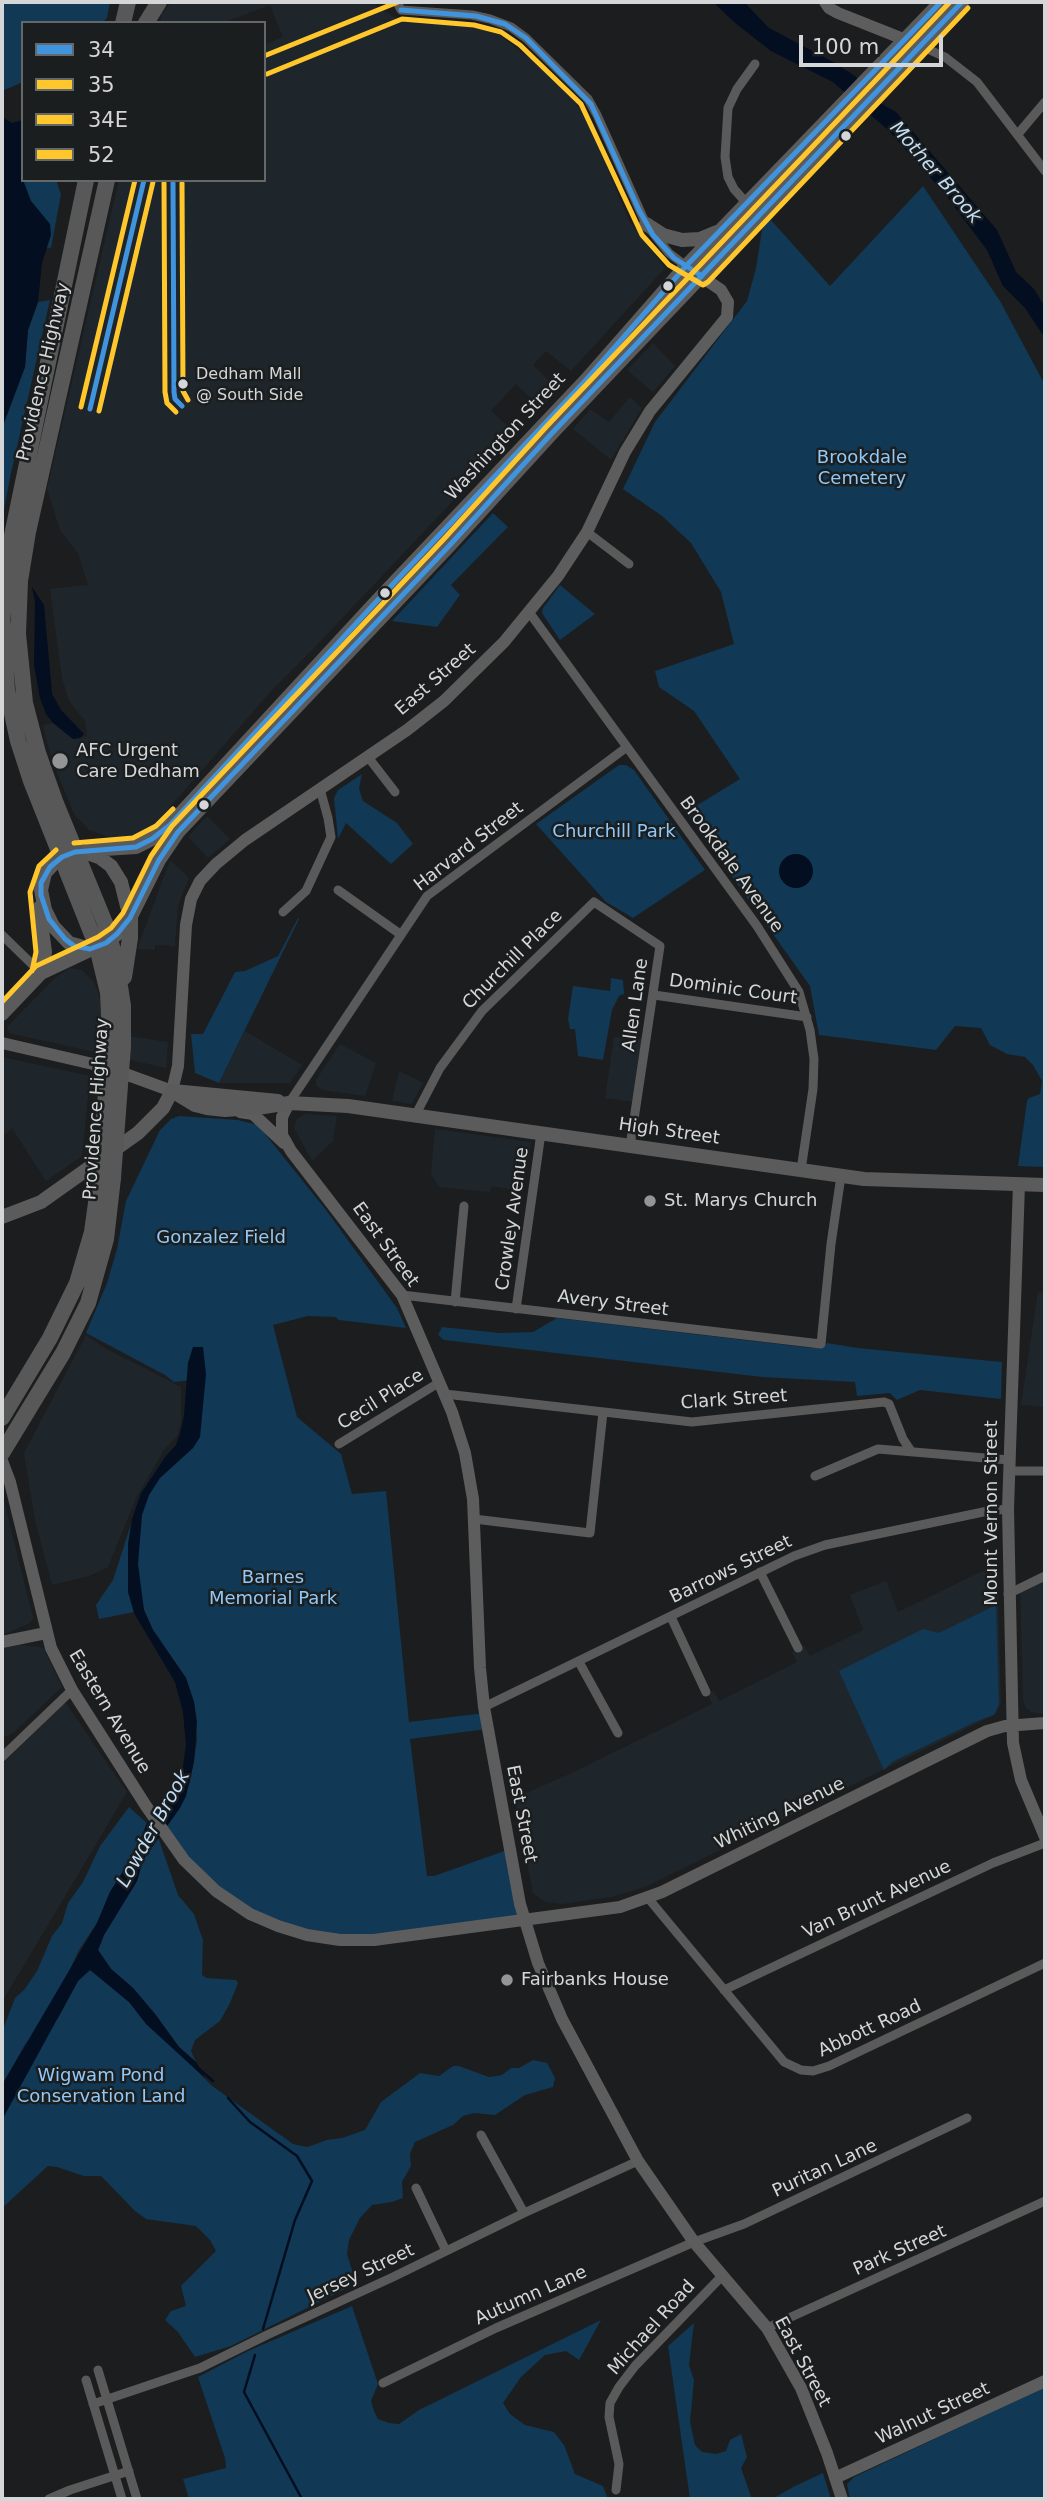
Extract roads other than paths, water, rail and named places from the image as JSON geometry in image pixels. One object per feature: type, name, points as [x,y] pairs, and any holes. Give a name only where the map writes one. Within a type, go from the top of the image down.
[{"type":"highway","points":[[123,21],[128,2]]},
{"type":"highway","points":[[145,21],[148,2]]},
{"type":"highway","points":[[146,21],[159,2]]},
{"type":"highway","name":"Providence Highway","points":[[69,854],[31,782],[14,724],[5,673],[3,602],[12,532],[86,182]]},
{"type":"highway","name":"Providence Highway","points":[[2,1454],[63,1353],[92,1293],[106,1239],[106,1179],[122,990],[69,854],[29,719],[19,651],[19,599],[30,523],[107,182]]},
{"type":"highway","points":[[122,990],[130,938],[130,919]]},
{"type":"highway","name":"Providence Highway","points":[[104,944],[116,1044]]},
{"type":"highway","name":"Providence Highway","points":[[2,1418],[9,1395],[54,1331],[77,1283],[106,1179]]},
{"type":"main road","name":"Washington Street","points":[[69,854],[136,847],[170,825],[578,389],[686,266],[941,2]]},
{"type":"main road","name":"Washington Street","points":[[104,944],[130,919],[159,860],[178,832],[449,546],[552,432],[962,2]]},
{"type":"main road","points":[[646,224],[663,235],[686,241],[700,239],[721,230]]},
{"type":"main road","points":[[41,973],[45,952],[39,911],[41,883],[47,870],[69,854],[92,854],[111,866],[123,887],[130,919]]},
{"type":"main road","points":[[41,883],[41,895],[47,915],[62,936],[74,946],[90,949],[104,944]]},
{"type":"main road","points":[[2,1014],[41,973],[104,944]]},
{"type":"main road","points":[[2,1217],[41,1202],[138,1133],[163,1108],[172,1091]]},
{"type":"main road","name":"High Street","points":[[172,1091],[228,1098],[272,1099],[289,1103]]},
{"type":"main road","name":"High Street","points":[[172,1091],[195,1105],[225,1110],[289,1103],[335,1104],[841,1177],[908,1182],[1045,1185]]},
{"type":"street","points":[[825,2],[838,13],[945,57],[971,76],[1045,171]]},
{"type":"street","points":[[399,6],[476,16],[505,24],[526,37],[591,104],[646,224],[663,246],[702,276]]},
{"type":"street","points":[[755,64],[733,95],[725,128],[727,170],[734,189],[759,217]]},
{"type":"street","points":[[1018,134],[1045,102]]},
{"type":"street","name":"East Street","points":[[172,1091],[178,1066],[185,933],[195,890],[207,872],[228,854],[407,730],[462,685],[529,612],[564,568],[587,532],[625,452],[650,411],[726,320],[729,306],[720,290],[702,276]]},
{"type":"street","points":[[587,532],[629,564]]},
{"type":"street","name":"Brookdale Avenue","points":[[529,612],[757,926],[799,992],[813,1044],[814,1075],[801,1170]]},
{"type":"street","name":"Harvard Street","points":[[289,1103],[420,904],[435,888],[627,747]]},
{"type":"street","points":[[368,757],[395,792]]},
{"type":"street","points":[[283,912],[306,891],[331,837],[320,789]]},
{"type":"street","points":[[338,890],[400,934]]},
{"type":"street","name":"Allen Lane","points":[[594,902],[660,946],[630,1146]]},
{"type":"street","name":"Churchill Place","points":[[415,1116],[445,1060],[482,1011],[594,902]]},
{"type":"street","points":[[2,935],[41,973]]},
{"type":"street","name":"Dominic Court","points":[[654,995],[807,1017]]},
{"type":"street","points":[[2,1043],[106,1067],[172,1091]]},
{"type":"street","name":"East Street","points":[[289,1103],[281,1127],[282,1135],[291,1151],[402,1295],[442,1388],[465,1453],[474,1519],[484,1707],[524,1921],[538,1963],[562,2019],[638,2161],[694,2242],[767,2328],[801,2388],[842,2499]]},
{"type":"street","points":[[225,1110],[253,1114],[291,1151]]},
{"type":"street","name":"Crowley Avenue","points":[[516,1309],[541,1133]]},
{"type":"street","name":"Avery Street","points":[[402,1295],[821,1344],[841,1177]]},
{"type":"street","name":"Mount Vernon Street","points":[[1019,1184],[1008,1510],[1012,1725],[1019,1773],[1045,1838]]},
{"type":"street","points":[[456,1302],[464,1206]]},
{"type":"street","name":"Clark Street","points":[[442,1388],[692,1422],[884,1402],[911,1451]]},
{"type":"street","name":"Cecil Place","points":[[340,1444],[442,1388]]},
{"type":"street","points":[[474,1519],[590,1533],[603,1412]]},
{"type":"street","points":[[815,1476],[872,1450],[911,1451],[1045,1471]]},
{"type":"street","name":"Eastern Avenue","points":[[2,1461],[10,1482],[51,1648],[72,1689],[146,1806],[165,1835],[196,1873],[227,1900],[263,1920],[307,1935],[340,1940],[374,1940],[524,1921]]},
{"type":"street","name":"Barrows Street","points":[[484,1707],[794,1556],[825,1545],[988,1511],[1008,1510]]},
{"type":"street","points":[[760,1572],[798,1648]]},
{"type":"street","points":[[1008,1594],[1045,1576]]},
{"type":"street","points":[[671,1616],[706,1692]]},
{"type":"street","points":[[2,1642],[46,1633]]},
{"type":"street","points":[[579,1662],[618,1733]]},
{"type":"street","points":[[2,1757],[72,1689]]},
{"type":"street","name":"Whiting Avenue","points":[[524,1921],[606,1909],[648,1898],[987,1731],[1012,1725],[1045,1723]]},
{"type":"street","name":"Van Brunt Avenue","points":[[724,1990],[993,1863],[1045,1843]]},
{"type":"street","name":"Abbott Road","points":[[648,1898],[785,2062],[801,2070],[813,2071],[830,2066],[1045,1963]]},
{"type":"street","name":"Puritan Lane","points":[[694,2242],[767,2214],[967,2118]]},
{"type":"street","points":[[481,2135],[524,2213]]},
{"type":"street","name":"Jersey Street","points":[[93,2404],[200,2368],[267,2334],[638,2161]]},
{"type":"street","points":[[416,2188],[446,2251]]},
{"type":"street","name":"Park Street","points":[[767,2328],[1045,2201]]},
{"type":"street","name":"Autumn Lane","points":[[383,2384],[496,2328],[694,2242]]},
{"type":"street","name":"Michael Road","points":[[616,2490],[619,2464],[609,2417],[610,2403],[635,2366],[723,2275]]},
{"type":"street","points":[[98,2370],[137,2499]]},
{"type":"street","points":[[86,2380],[122,2499]]},
{"type":"street","name":"Walnut Street","points":[[835,2478],[1045,2381]]},
{"type":"street","points":[[49,2499],[129,2471]]},
{"type":"water","name":"Mother Brook","points":[[713,2],[744,2],[769,28],[855,76],[880,103],[896,112],[997,230],[1016,272],[1034,289],[1045,307],[1045,338],[1025,308],[1003,286],[987,250],[945,194],[888,130],[833,82],[771,51]]},
{"type":"water","points":[[2,117],[12,123],[21,121],[21,182],[24,182],[31,201],[50,224],[51,235],[42,263],[38,302],[28,330],[25,367],[2,428]]},
{"type":"water","points":[[32,587],[44,605],[52,694],[61,710],[84,734],[80,738],[73,739],[53,723],[40,698],[34,665],[35,602]]},
{"type":"water","points":[[796,854],[808,859],[813,871],[808,883],[796,888],[784,883],[779,871],[784,859]]},
{"type":"water","name":"Lowder Brook","points":[[193,1347],[203,1347],[206,1374],[200,1437],[193,1448],[160,1478],[149,1495],[142,1515],[138,1564],[144,1610],[153,1630],[186,1678],[194,1702],[197,1722],[194,1762],[186,1796],[180,1808],[143,1860],[137,1881],[104,1935],[98,1950],[111,1969],[133,1988],[155,2014],[179,2047],[196,2062],[205,2078],[146,2024],[129,2002],[90,1970],[78,1981],[2,2120],[2,2085],[97,1923],[110,1892],[136,1851],[147,1823],[170,1794],[182,1773],[186,1745],[183,1712],[175,1682],[134,1613],[128,1592],[128,1544],[132,1519],[141,1493],[176,1445],[180,1434],[188,1363]]},
{"type":"waterway","points":[[197,2067],[213,2081]]},
{"type":"waterway","points":[[228,2098],[250,2122],[297,2156],[312,2181],[295,2220],[263,2329]]},
{"type":"waterway","points":[[255,2355],[244,2392],[302,2499]]},
{"type":"place","name":"Dedham Mall @ South Side","points":[[183,384]]},
{"type":"place","name":"AFC Urgent Care Dedham","points":[[60,761]]},
{"type":"place","name":"St. Marys Church","points":[[650,1201]]},
{"type":"place","name":"Fairbanks House","points":[[507,1980]]},
{"type":"park label","name":"Brookdale Cemetery","points":[[862,468]]},
{"type":"park label","name":"Churchill Park","points":[[614,832]]},
{"type":"park label","name":"Gonzalez Field","points":[[221,1238]]},
{"type":"park label","name":"Barnes Memorial Park","points":[[273,1588]]},
{"type":"park label","name":"Wigwam Pond Conservation Land","points":[[101,2086]]}]
